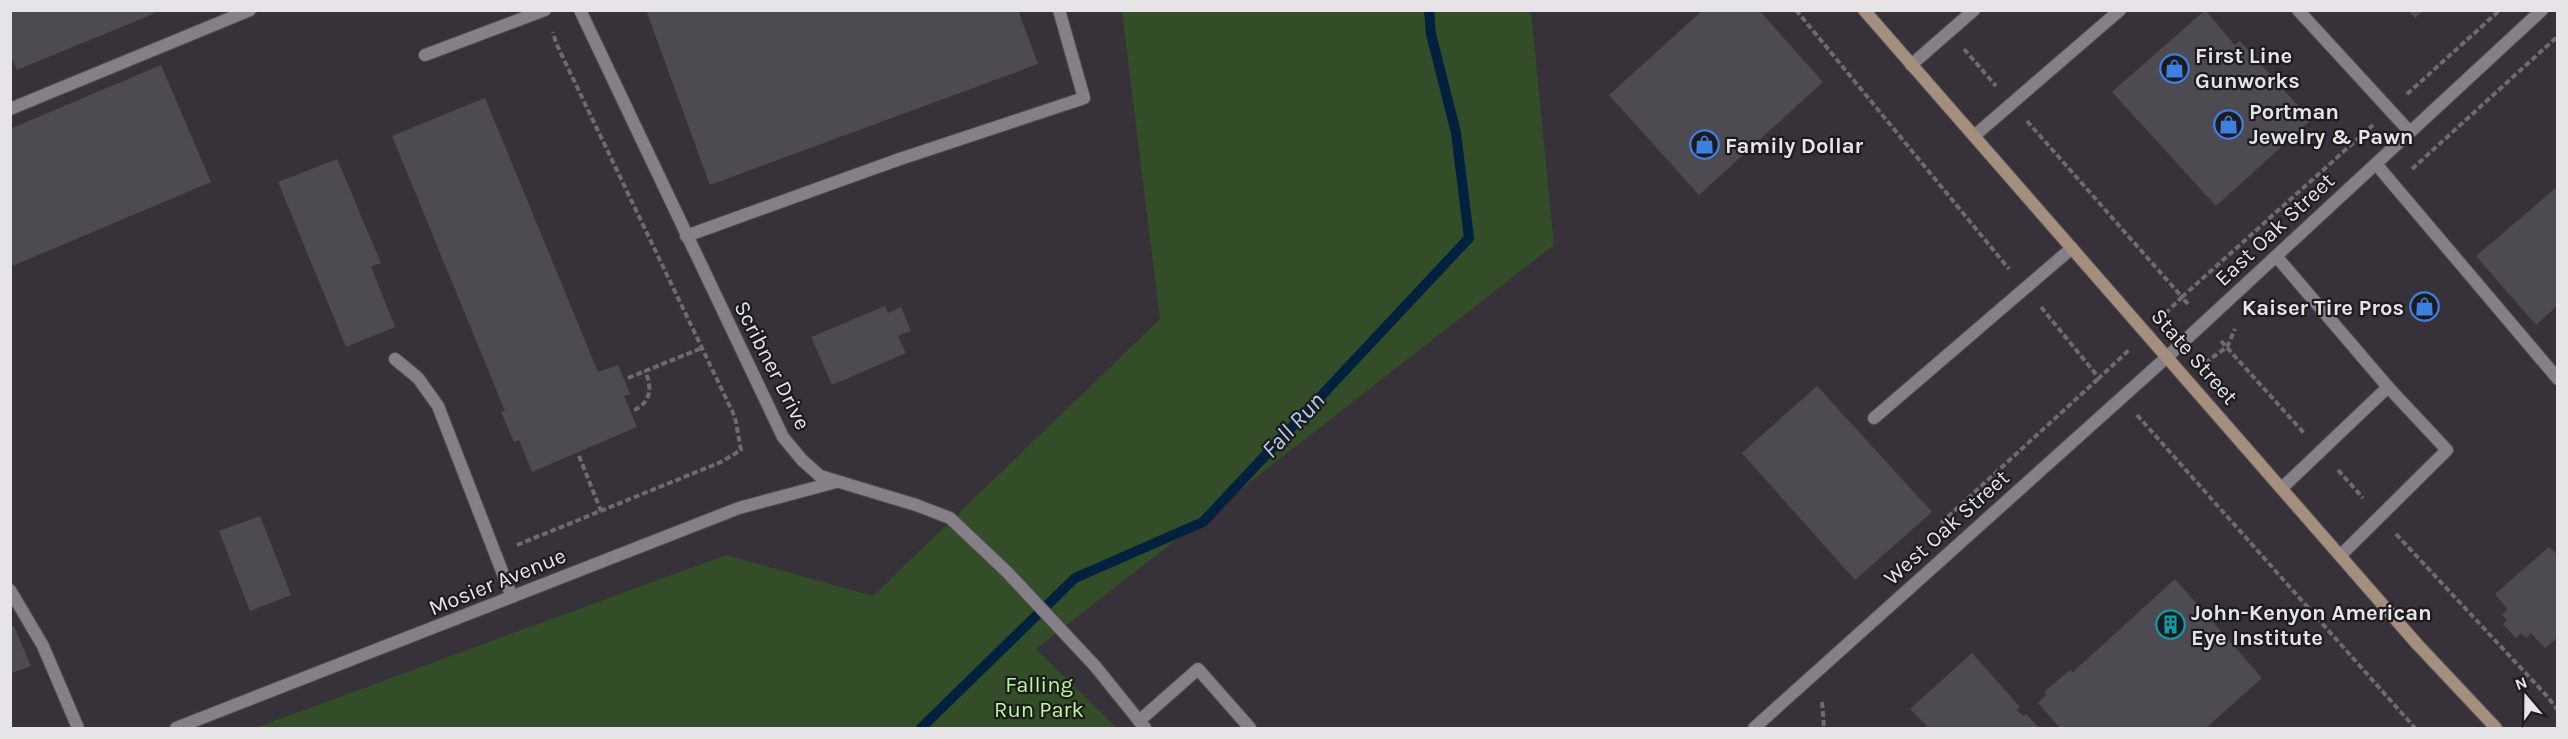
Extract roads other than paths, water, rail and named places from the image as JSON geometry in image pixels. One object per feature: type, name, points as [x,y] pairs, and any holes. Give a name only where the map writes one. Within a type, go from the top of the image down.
[{"type":"main road","name":"State Street","points":[[1864,10],[2417,644],[2496,729]]},
{"type":"street","points":[[10,109],[250,10]]},
{"type":"street","name":"Scribner Drive","points":[[580,10],[783,437],[810,469],[820,476],[916,505],[950,518],[1007,572],[1095,666],[1142,725]]},
{"type":"street","points":[[686,236],[897,160],[1084,98],[1059,10]]},
{"type":"street","points":[[1911,65],[1974,10]]},
{"type":"street","points":[[1974,136],[2120,10]]},
{"type":"street","points":[[2298,10],[2410,132]]},
{"type":"street","name":"East Oak Street","points":[[2168,357],[2542,10]]},
{"type":"street","points":[[424,55],[548,16]]},
{"type":"street","points":[[2376,164],[2558,379]]},
{"type":"street","points":[[1874,418],[2072,248]]},
{"type":"street","points":[[2276,256],[2388,387],[2447,450],[2340,555]]},
{"type":"street","name":"West Oak Street","points":[[1759,727],[2168,357]]},
{"type":"street","points":[[395,359],[418,378],[438,406],[512,597]]},
{"type":"street","points":[[2282,488],[2388,387]]},
{"type":"street","name":"Mosier Avenue","points":[[176,729],[739,508],[837,482]]},
{"type":"street","points":[[10,590],[43,646],[78,729]]},
{"type":"street","points":[[1142,725],[1198,669],[1250,729]]},
{"type":"waterway","name":"Fall Run","points":[[921,728],[1075,578],[1203,522],[1469,238],[1456,133],[1431,34],[1429,10]]},
{"type":"place","name":"First Line Gunworks","points":[[2174,68]]},
{"type":"place","name":"Portman Jewelry & Pawn","points":[[2228,124]]},
{"type":"place","name":"Family Dollar","points":[[1704,145]]},
{"type":"place","name":"Kaiser Tire Pros","points":[[2425,307]]},
{"type":"place","name":"John-Kenyon American Eye Institute","points":[[2170,625]]},
{"type":"park label","name":"Falling Run Park","points":[[1039,696]]}]
